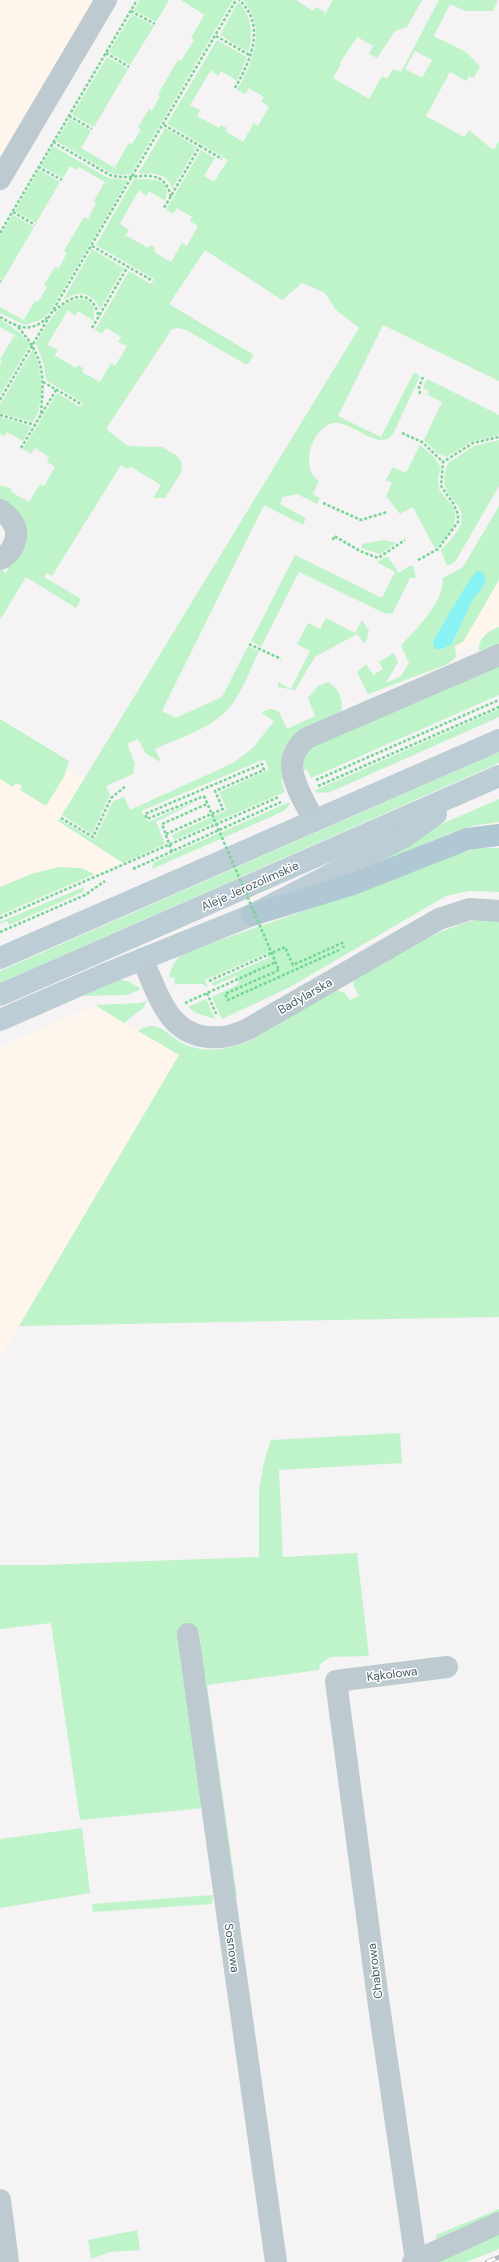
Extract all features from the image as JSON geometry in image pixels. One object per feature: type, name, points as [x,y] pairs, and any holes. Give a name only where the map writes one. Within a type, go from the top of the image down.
[{"type":"main road","points":[[0,958],[499,740]]},
{"type":"main road","name":"Aleje Jerozolimskie","points":[[0,995],[499,776]]},
{"type":"main road","points":[[252,916],[404,837],[469,789]]},
{"type":"main road","points":[[0,1020],[142,959],[252,916],[354,884],[467,839],[499,835]]},
{"type":"street","points":[[0,179],[106,0]]},
{"type":"street","points":[[0,510],[13,520],[17,530],[16,540],[10,551],[0,559]]},
{"type":"street","points":[[314,821],[292,771],[293,754],[300,743],[307,738],[352,718],[499,656]]},
{"type":"street","name":"Badylarska","points":[[142,959],[168,1012],[175,1021],[186,1030],[199,1035],[223,1038],[248,1029],[439,919],[470,909],[499,911]]},
{"type":"street","name":"Sosnowa","points":[[188,1634],[276,2262]]},
{"type":"street","name":"Kąkolowa","points":[[336,1681],[447,1667]]},
{"type":"street","name":"Chabrowa","points":[[336,1681],[414,2261]]},
{"type":"street","points":[[0,2200],[8,2262]]},
{"type":"street","points":[[414,2261],[499,2223]]},
{"type":"path","points":[[0,233],[137,0]]},
{"type":"path","points":[[0,400],[164,125],[236,0]]},
{"type":"path","points":[[235,88],[251,56],[254,40],[251,16],[239,0]]},
{"type":"path","points":[[131,11],[155,24]]},
{"type":"path","points":[[216,36],[251,56]]},
{"type":"path","points":[[106,53],[129,67]]},
{"type":"path","points":[[69,116],[92,129]]},
{"type":"path","points":[[164,125],[222,159]]},
{"type":"path","points":[[53,142],[110,175],[159,178],[165,182],[170,197]]},
{"type":"path","points":[[164,208],[200,146]]},
{"type":"path","points":[[38,167],[62,180]]},
{"type":"path","points":[[13,212],[35,225]]},
{"type":"path","points":[[92,246],[151,280]]},
{"type":"path","points":[[92,328],[128,266]]},
{"type":"path","points":[[18,327],[36,326],[66,301],[82,296],[95,303],[99,316]]},
{"type":"path","points":[[0,317],[18,327],[33,344],[38,355],[43,382],[41,414]]},
{"type":"path","points":[[420,394],[419,387],[423,377]]},
{"type":"path","points":[[43,382],[81,404]]},
{"type":"path","points":[[21,448],[56,390]]},
{"type":"path","points":[[0,415],[35,425]]},
{"type":"path","points":[[402,433],[422,442],[443,462]]},
{"type":"path","points":[[443,462],[473,444],[499,437]]},
{"type":"path","points":[[418,560],[438,549],[458,522],[458,514],[453,503],[441,486],[443,462]]},
{"type":"path","points":[[323,503],[361,520],[387,512]]},
{"type":"path","points":[[333,540],[334,536],[360,551],[378,558],[405,540]]},
{"type":"path","points":[[249,644],[280,659]]},
{"type":"path","points":[[309,783],[499,700]]},
{"type":"path","points":[[312,789],[499,707]]},
{"type":"path","points":[[166,834],[223,809],[215,791],[264,770],[262,764],[145,814],[147,819],[204,796],[207,804],[276,962],[280,970],[225,994],[228,1000],[345,948],[342,943],[293,965],[284,947],[208,981]]},
{"type":"path","points":[[61,818],[93,837],[111,798],[126,786]]},
{"type":"path","points":[[0,918],[281,796]]},
{"type":"path","points":[[133,869],[284,801]]},
{"type":"path","points":[[172,852],[162,824],[207,804]]},
{"type":"path","points":[[0,932],[85,895],[105,881]]},
{"type":"path","points":[[181,1005],[276,962]]},
{"type":"path","points":[[207,993],[219,1022]]},
{"type":"shaded area","points":[[0,0],[97,0],[0,160]]},
{"type":"shaded area","points":[[499,511],[499,634],[401,676]]},
{"type":"shaded area","points":[[0,729],[84,779],[58,821],[123,863],[0,915]]},
{"type":"shaded area","points":[[95,1005],[179,1055],[0,1358],[0,1047]]},
{"type":"green space","points":[[140,0],[169,0],[156,22],[134,10]]},
{"type":"green space","points":[[181,0],[233,0],[131,174],[117,175],[109,172],[56,141],[70,119],[91,131],[81,148],[117,169],[115,167],[129,143],[132,144],[141,130],[138,127],[149,109],[152,111],[160,96],[158,94],[178,60],[181,61],[194,40],[191,38],[204,15],[208,17]]},
{"type":"green space","points":[[243,0],[296,0],[313,11],[316,7],[325,12],[323,17],[333,0],[422,0],[407,27],[395,31],[377,58],[369,54],[373,46],[357,37],[340,63],[341,64],[333,78],[369,99],[382,76],[387,79],[393,69],[401,72],[439,0],[498,0],[493,11],[465,11],[450,4],[434,36],[466,52],[480,66],[474,78],[469,76],[466,81],[450,72],[426,116],[464,137],[469,130],[492,149],[495,148],[499,141],[499,381],[383,325],[338,416],[381,437],[414,372],[420,376],[393,434],[387,439],[380,440],[340,423],[333,423],[326,426],[319,432],[314,440],[309,458],[313,475],[319,481],[313,494],[320,498],[317,504],[297,494],[283,497],[280,504],[306,518],[303,525],[264,505],[162,711],[175,718],[222,697],[248,646],[259,651],[242,689],[233,703],[221,716],[203,728],[155,749],[161,762],[146,754],[138,739],[127,744],[135,764],[133,774],[106,786],[110,795],[92,834],[62,815],[359,328],[336,310],[325,293],[302,283],[282,300],[205,250],[169,304],[254,355],[248,364],[245,364],[186,330],[178,328],[172,329],[106,429],[128,446],[162,447],[176,455],[181,461],[182,471],[165,498],[153,498],[161,485],[131,467],[128,469],[121,465],[52,576],[47,573],[44,577],[81,599],[76,608],[26,577],[0,620],[0,564],[5,574],[8,569],[5,562],[12,557],[0,500],[0,485],[12,489],[11,492],[29,502],[40,484],[44,486],[55,467],[47,462],[49,457],[35,448],[31,454],[23,449],[57,393],[80,407],[83,403],[46,380],[44,365],[36,343],[50,320],[62,306],[78,299],[87,300],[94,308],[94,321],[78,311],[75,316],[68,310],[47,345],[58,350],[54,357],[56,356],[76,368],[78,365],[84,369],[82,372],[100,382],[111,363],[115,366],[127,346],[118,342],[121,337],[106,328],[102,334],[95,330],[129,271],[151,284],[154,279],[96,245],[134,179],[153,179],[163,183],[166,187],[167,193],[165,201],[149,191],[146,196],[139,190],[119,225],[120,224],[129,230],[125,237],[127,236],[148,248],[150,245],[155,248],[154,252],[171,262],[182,243],[187,246],[198,226],[190,221],[192,217],[177,208],[173,214],[166,210],[201,150],[215,158],[204,176],[214,182],[228,160],[167,124],[217,40],[247,57],[237,81],[221,71],[218,76],[211,70],[190,105],[200,110],[197,116],[219,128],[221,125],[227,128],[225,131],[243,142],[254,123],[258,126],[269,107],[261,101],[264,97],[249,88],[245,94],[237,90],[248,68],[255,45],[256,33],[250,11]],"holes":[[[415,51],[432,60],[422,78],[405,69]]]},
{"type":"green space","points":[[238,2],[246,12],[250,25],[251,39],[248,52],[220,35]]},
{"type":"green space","points":[[132,14],[154,26],[130,65],[109,52]]},
{"type":"green space","points":[[107,57],[128,69],[94,127],[72,115]]},
{"type":"green space","points":[[165,128],[197,147],[172,189],[167,179],[163,177],[154,174],[138,174]]},
{"type":"green space","points":[[53,146],[108,178],[128,180],[49,313],[40,320],[24,325],[0,313],[0,307],[27,322],[24,319],[35,301],[38,302],[47,288],[44,285],[55,267],[59,268],[67,253],[64,251],[84,217],[88,219],[96,203],[94,201],[104,183],[108,184],[79,167],[77,170],[70,166],[63,178],[41,166]]},
{"type":"green space","points":[[39,170],[60,182],[36,223],[15,211]]},
{"type":"green space","points":[[13,215],[34,227],[3,280],[0,279],[0,236]]},
{"type":"green space","points":[[92,249],[124,268],[100,309],[93,299],[84,294],[74,295],[63,300]]},
{"type":"green space","points":[[0,319],[20,333],[30,345],[0,395],[0,365],[2,362],[0,359],[14,336],[18,337],[0,327]]},
{"type":"green space","points":[[33,349],[39,366],[41,396],[40,405],[33,422],[0,413],[0,405]]},
{"type":"green space","points":[[427,379],[499,415],[499,435],[471,442],[446,457],[437,453],[424,440],[442,402],[428,395],[429,391],[423,388]]},
{"type":"green space","points":[[0,417],[31,426],[23,441],[7,432],[4,436],[0,434]]},
{"type":"green space","points":[[499,440],[499,486],[455,562],[447,566],[441,550],[458,530],[461,523],[462,514],[447,491],[445,484],[444,475],[448,463],[474,446]]},
{"type":"green space","points":[[420,445],[435,458],[441,468],[438,477],[439,489],[451,504],[456,517],[452,528],[435,549],[413,507],[400,514],[386,496],[392,483],[386,480],[393,467],[406,473]]},
{"type":"green space","points":[[499,506],[499,580],[463,642],[455,646],[456,657],[448,664],[368,694],[357,672],[366,664],[373,675],[383,669],[379,662],[394,653],[398,662],[386,683],[401,676],[409,663],[401,646],[434,606],[442,588],[443,578],[463,567]]},
{"type":"green space","points":[[384,540],[396,543],[380,554],[361,548],[362,544]]},
{"type":"green space","points":[[295,555],[382,598],[395,572],[377,562],[387,556],[399,573],[409,566],[413,566],[416,578],[410,578],[392,614],[384,613],[299,572],[261,647],[251,641]]},
{"type":"green space","points":[[326,618],[355,633],[362,620],[369,631],[366,642],[364,643],[357,634],[315,657],[295,690],[278,687],[278,682],[291,689],[310,651],[297,644],[308,623],[320,629]]},
{"type":"green space","points":[[499,627],[499,644],[479,651],[480,642],[484,636]]},
{"type":"green space","points":[[499,665],[499,695],[311,778],[307,769],[302,771],[303,761],[312,745]]},
{"type":"green space","points":[[328,682],[335,688],[340,696],[342,705],[340,714],[304,729],[288,742],[283,751],[283,763],[286,778],[281,780],[285,792],[174,840],[172,835],[227,810],[219,792],[269,770],[265,760],[141,811],[148,822],[201,799],[156,822],[165,844],[123,863],[58,821],[59,819],[94,840],[113,801],[124,797],[130,810],[233,763],[253,748],[274,721],[262,713],[264,711],[270,709],[279,712],[287,729],[315,716],[308,698],[318,686]]},
{"type":"green space","points":[[499,709],[499,717],[330,792],[319,793],[314,791]]},
{"type":"green space","points":[[0,719],[69,761],[64,777],[46,806],[20,790],[22,786],[16,783],[13,787],[0,779]]},
{"type":"green space","points":[[499,752],[499,763],[0,983],[0,971]]},
{"type":"green space","points":[[499,799],[499,822],[472,826],[450,833],[338,881],[437,826]]},
{"type":"green space","points":[[287,803],[291,803],[284,811],[152,869],[154,862]]},
{"type":"green space","points":[[481,848],[499,848],[499,892],[469,891],[446,896],[290,987],[222,1019],[212,997],[239,984],[236,976],[213,986],[211,983],[268,958],[267,953],[205,980],[208,987],[202,984],[175,984],[174,977],[169,978],[174,963],[182,954],[186,952],[329,902],[458,853]]},
{"type":"green space","points":[[59,867],[81,868],[95,874],[0,915],[0,887],[31,874]]},
{"type":"green space","points":[[84,887],[83,892],[9,925],[7,921],[0,924],[0,922]]},
{"type":"green space","points":[[475,920],[499,922],[499,1317],[19,1326],[179,1055],[138,1031],[145,1027],[157,1027],[184,1044],[208,1050],[232,1047],[248,1042],[333,989],[345,993],[350,1000],[359,996],[353,984],[355,978],[428,938]]},
{"type":"green space","points":[[119,979],[130,982],[141,989],[128,995],[81,996]]},
{"type":"green space","points":[[206,999],[215,1019],[196,1013],[188,1007]]},
{"type":"green space","points":[[147,1000],[144,1007],[124,1023],[95,1005],[141,1003]]},
{"type":"green space","points":[[400,1433],[402,1463],[279,1470],[283,1557],[357,1553],[369,1656],[330,1657],[320,1664],[319,1670],[207,1685],[237,1896],[232,1897],[196,1648],[201,1647],[199,1630],[181,1632],[205,1808],[80,1820],[51,1623],[0,1629],[0,1565],[43,1565],[259,1557],[259,1490],[264,1462],[271,1440]]},
{"type":"green space","points":[[82,1828],[90,1893],[0,1908],[0,1839]]},
{"type":"green space","points":[[213,1895],[212,1904],[93,1912],[92,1904]]},
{"type":"green space","points":[[499,2209],[499,2214],[438,2246],[436,2235]]},
{"type":"green space","points":[[137,2230],[140,2250],[110,2252],[91,2259],[88,2240]]},
{"type":"green space","points":[[499,2231],[499,2249],[466,2262],[426,2262]]},
{"type":"water","points":[[477,571],[483,573],[486,579],[481,590],[473,599],[451,645],[441,649],[435,649],[433,641],[470,579]]},
{"type":"railway","points":[[487,2262],[499,2257]]}]
